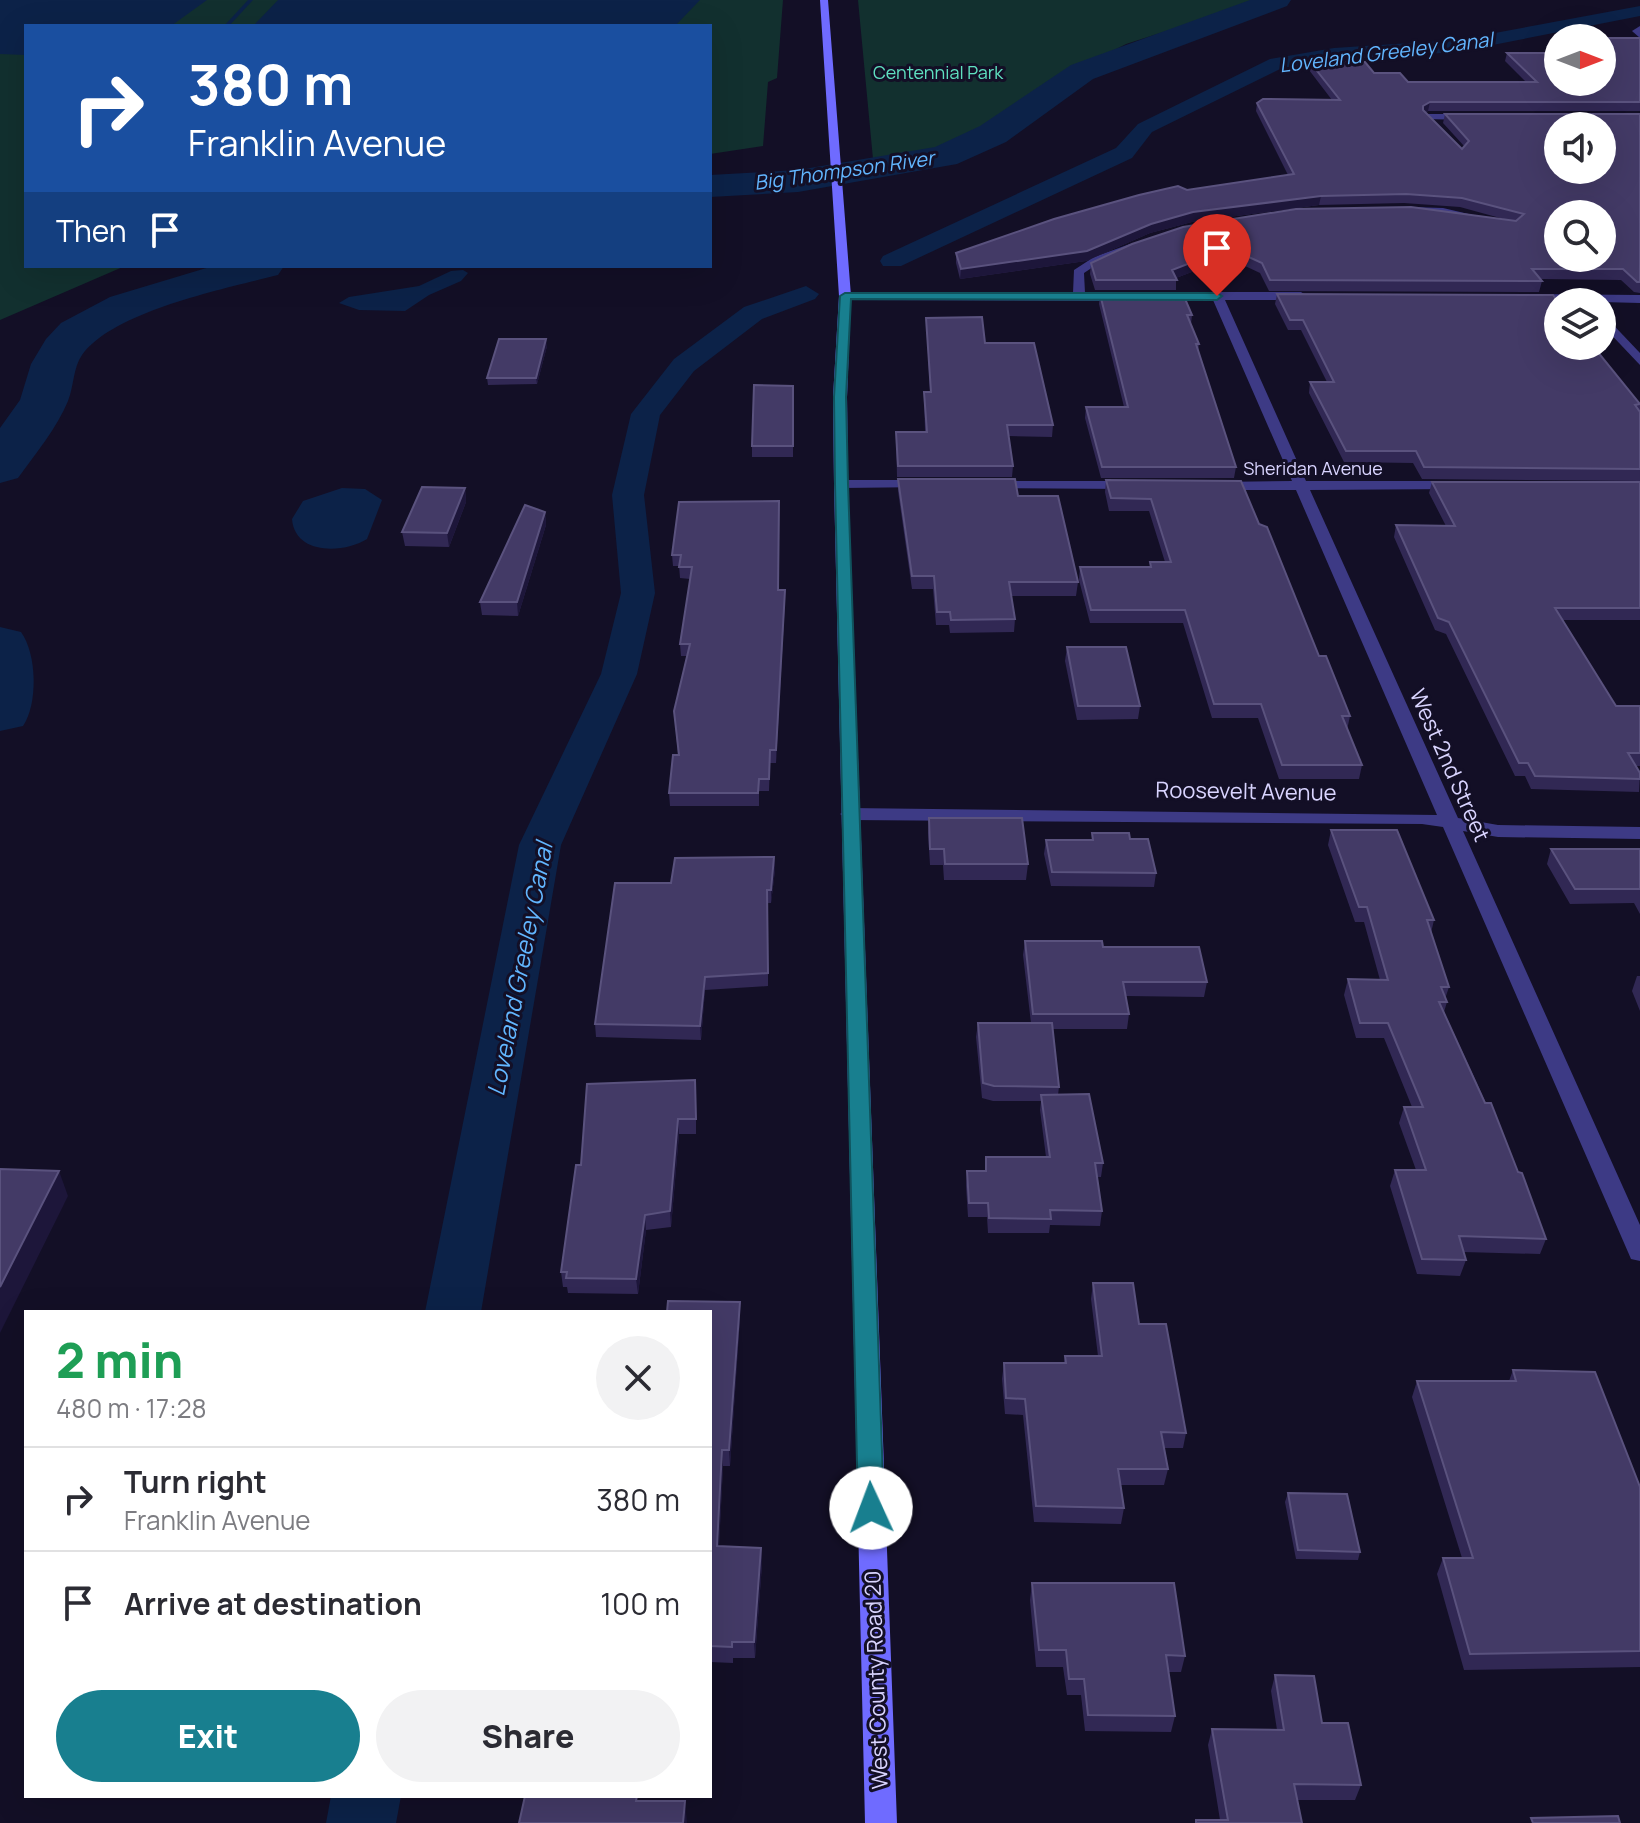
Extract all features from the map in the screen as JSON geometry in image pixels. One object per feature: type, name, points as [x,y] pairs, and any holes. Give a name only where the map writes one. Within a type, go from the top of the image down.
[{"type":"main road","name":"West County Road 20","points":[[824,0],[845,296],[840,397],[841,484],[881,1823]]},
{"type":"street","points":[[1640,28],[1636,31],[1640,36]]},
{"type":"street","points":[[1439,129],[1428,117],[1475,117]]},
{"type":"street","points":[[1400,210],[1443,211],[1500,222]]},
{"type":"street","points":[[1079,297],[1078,272],[1098,259],[1150,240]]},
{"type":"street","points":[[845,296],[1319,296]]},
{"type":"street","name":"West 2nd Street","points":[[1217,296],[1640,1252]]},
{"type":"street","points":[[1510,298],[1544,299]]},
{"type":"street","points":[[1616,299],[1640,299]]},
{"type":"street","points":[[1616,333],[1640,361]]},
{"type":"street","points":[[841,484],[946,484]]},
{"type":"street","points":[[977,485],[1148,485]]},
{"type":"street","name":"Sheridan Avenue","points":[[1194,485],[1473,485]]},
{"type":"street","name":"Roosevelt Avenue","points":[[849,814],[1422,818],[1498,831],[1640,833]]},
{"type":"green space","points":[[0,0],[783,0],[777,78],[768,82],[763,146],[712,154],[712,24],[24,24],[24,268],[120,268],[0,320]]},
{"type":"green space","name":"Centennial Park","points":[[858,0],[1263,0],[1126,44],[1093,61],[1090,68],[991,130],[916,154],[873,159]]},
{"type":"water","points":[[0,0],[207,0],[174,24],[24,24],[24,55],[0,54]]},
{"type":"water","points":[[278,0],[700,0],[677,24],[255,24]]},
{"type":"water","points":[[451,271],[468,273],[461,281],[429,295],[405,311],[359,310],[339,303],[349,297],[419,286]]},
{"type":"water","points":[[342,488],[365,489],[382,500],[367,539],[334,549],[302,540],[295,531],[292,519],[303,501]]},
{"type":"building","points":[[1616,38],[1640,38],[1640,102],[1430,102],[1423,106],[1423,110],[1462,149],[1469,141],[1445,114],[1544,114],[1544,184],[1616,184],[1616,114],[1640,114],[1640,282],[1623,269],[1616,269],[1616,200],[1544,200],[1544,269],[1532,269],[1542,281],[1270,280],[1262,263],[1229,248],[1172,270],[1177,280],[1096,280],[1091,263],[1132,244],[1183,227],[1296,209],[1411,207],[1516,221],[1524,214],[1462,198],[1406,194],[1321,196],[1193,212],[1151,224],[1087,251],[961,269],[956,253],[1054,219],[1178,186],[1187,190],[1294,174],[1257,103],[1263,99],[1340,100],[1310,62],[1365,62],[1374,73],[1400,73],[1408,82],[1537,82],[1507,53],[1544,53],[1544,96],[1616,96]]},
{"type":"building","points":[[1100,294],[1183,294],[1192,315],[1187,315],[1199,344],[1196,344],[1236,467],[1102,467],[1086,407],[1128,407]]},
{"type":"building","points":[[1277,294],[1544,295],[1544,360],[1604,360],[1640,404],[1635,405],[1640,412],[1640,469],[1424,467],[1416,451],[1346,451],[1310,382],[1334,382],[1303,320],[1290,320]]},
{"type":"building","points":[[982,317],[985,343],[1034,343],[1053,425],[1007,425],[1013,466],[898,466],[896,432],[927,432],[924,392],[931,392],[926,318]]},
{"type":"building","points":[[499,339],[546,339],[536,378],[487,378]]},
{"type":"building","points":[[754,385],[793,386],[793,446],[752,446]]},
{"type":"building","points":[[898,479],[1015,479],[1018,496],[1058,496],[1078,582],[1009,582],[1015,619],[951,620],[950,612],[937,612],[934,576],[912,576]]},
{"type":"building","points":[[1106,480],[1241,481],[1259,524],[1267,527],[1319,656],[1326,656],[1350,716],[1342,716],[1362,765],[1282,765],[1261,704],[1214,704],[1185,610],[1091,610],[1080,567],[1151,567],[1150,562],[1171,562],[1151,499],[1111,498]]},
{"type":"building","points":[[1432,482],[1640,482],[1640,608],[1555,608],[1616,706],[1640,706],[1640,753],[1628,753],[1640,773],[1640,779],[1535,776],[1528,763],[1519,763],[1449,622],[1438,618],[1396,525],[1455,526]]},
{"type":"building","points":[[422,487],[465,488],[447,533],[402,532]]},
{"type":"building","points":[[779,501],[778,590],[785,590],[776,750],[770,750],[769,779],[759,779],[758,793],[669,793],[673,755],[679,755],[674,711],[690,644],[680,644],[692,567],[679,567],[681,555],[672,555],[679,502]]},
{"type":"building","points":[[525,505],[545,512],[517,602],[480,602]]},
{"type":"building","points":[[1067,647],[1126,647],[1140,706],[1078,706]]},
{"type":"building","points":[[929,818],[1022,818],[1028,864],[945,864],[944,849],[930,849]]},
{"type":"building","points":[[1331,830],[1397,830],[1434,920],[1427,920],[1449,987],[1441,987],[1447,1002],[1439,1002],[1485,1103],[1491,1103],[1518,1172],[1522,1173],[1546,1239],[1459,1236],[1466,1260],[1422,1259],[1395,1170],[1426,1170],[1404,1107],[1423,1107],[1388,1023],[1360,1023],[1348,979],[1388,980],[1367,907],[1359,907]]},
{"type":"building","points":[[1092,833],[1129,833],[1130,839],[1148,839],[1156,873],[1052,872],[1046,840],[1093,840]]},
{"type":"building","points":[[1551,849],[1640,849],[1640,889],[1575,889]]},
{"type":"building","points":[[774,857],[771,890],[767,890],[768,973],[705,977],[700,1026],[595,1024],[615,883],[671,883],[675,858]]},
{"type":"building","points":[[1025,941],[1102,941],[1103,947],[1199,947],[1207,982],[1123,982],[1129,1014],[1033,1014]]},
{"type":"building","points":[[978,1023],[1052,1023],[1059,1087],[994,1086],[983,1083]]},
{"type":"building","points":[[695,1080],[696,1119],[678,1119],[670,1211],[645,1215],[636,1279],[566,1278],[567,1272],[561,1272],[576,1165],[581,1165],[587,1084]]},
{"type":"building","points":[[1089,1094],[1103,1163],[1095,1163],[1102,1211],[1050,1210],[1051,1219],[989,1218],[988,1203],[969,1203],[967,1171],[986,1171],[986,1157],[1050,1157],[1041,1095]]},
{"type":"building","points":[[0,1169],[59,1171],[0,1287]]},
{"type":"building","points":[[1093,1283],[1133,1283],[1139,1324],[1166,1324],[1186,1433],[1161,1432],[1168,1469],[1118,1469],[1124,1508],[1036,1506],[1025,1399],[1006,1398],[1004,1363],[1066,1363],[1065,1356],[1102,1356]]},
{"type":"building","points":[[668,1301],[740,1302],[729,1450],[722,1450],[717,1546],[761,1548],[754,1642],[732,1642],[732,1647],[712,1646],[712,1310],[667,1310]]},
{"type":"building","points":[[1513,1370],[1595,1372],[1640,1487],[1640,1651],[1470,1654],[1443,1558],[1473,1558],[1417,1381],[1516,1381]]},
{"type":"building","points":[[1288,1493],[1347,1494],[1360,1552],[1298,1550]]},
{"type":"building","points":[[1032,1583],[1174,1583],[1185,1656],[1166,1655],[1175,1716],[1088,1715],[1084,1679],[1069,1679],[1066,1650],[1039,1650]]},
{"type":"building","points":[[1275,1675],[1314,1676],[1322,1723],[1348,1723],[1361,1785],[1294,1784],[1302,1823],[1196,1823],[1196,1820],[1228,1820],[1212,1729],[1284,1730]]},
{"type":"building","points":[[525,1798],[685,1801],[683,1823],[519,1823]]},
{"type":"building","points":[[1618,1816],[1620,1823],[1533,1823],[1531,1818]]},
{"type":"waterway","points":[[228,24],[251,0]]},
{"type":"waterway","name":"Big Thompson River","points":[[712,186],[798,181],[944,156],[993,134],[1082,72],[1277,0]]},
{"type":"waterway","name":"Loveland Greeley Canal","points":[[892,261],[1124,153],[1145,128],[1277,63],[1334,54],[1457,46],[1640,11]]},
{"type":"waterway","name":"Big Thompson River","points":[[0,467],[41,406],[57,357],[77,333],[99,319],[155,296],[256,268]]},
{"type":"waterway","name":"Loveland Greeley Canal","points":[[453,1310],[540,845],[619,674],[638,593],[628,495],[646,414],[684,365],[753,313],[806,294]]},
{"type":"waterway","name":"Big Thompson River","points":[[0,645],[0,712]]},
{"type":"waterway","name":"Loveland Greeley Canal","points":[[361,1823],[366,1798]]},
{"type":"route","points":[[871,1508],[841,484],[840,397],[845,296],[1217,296]]}]
